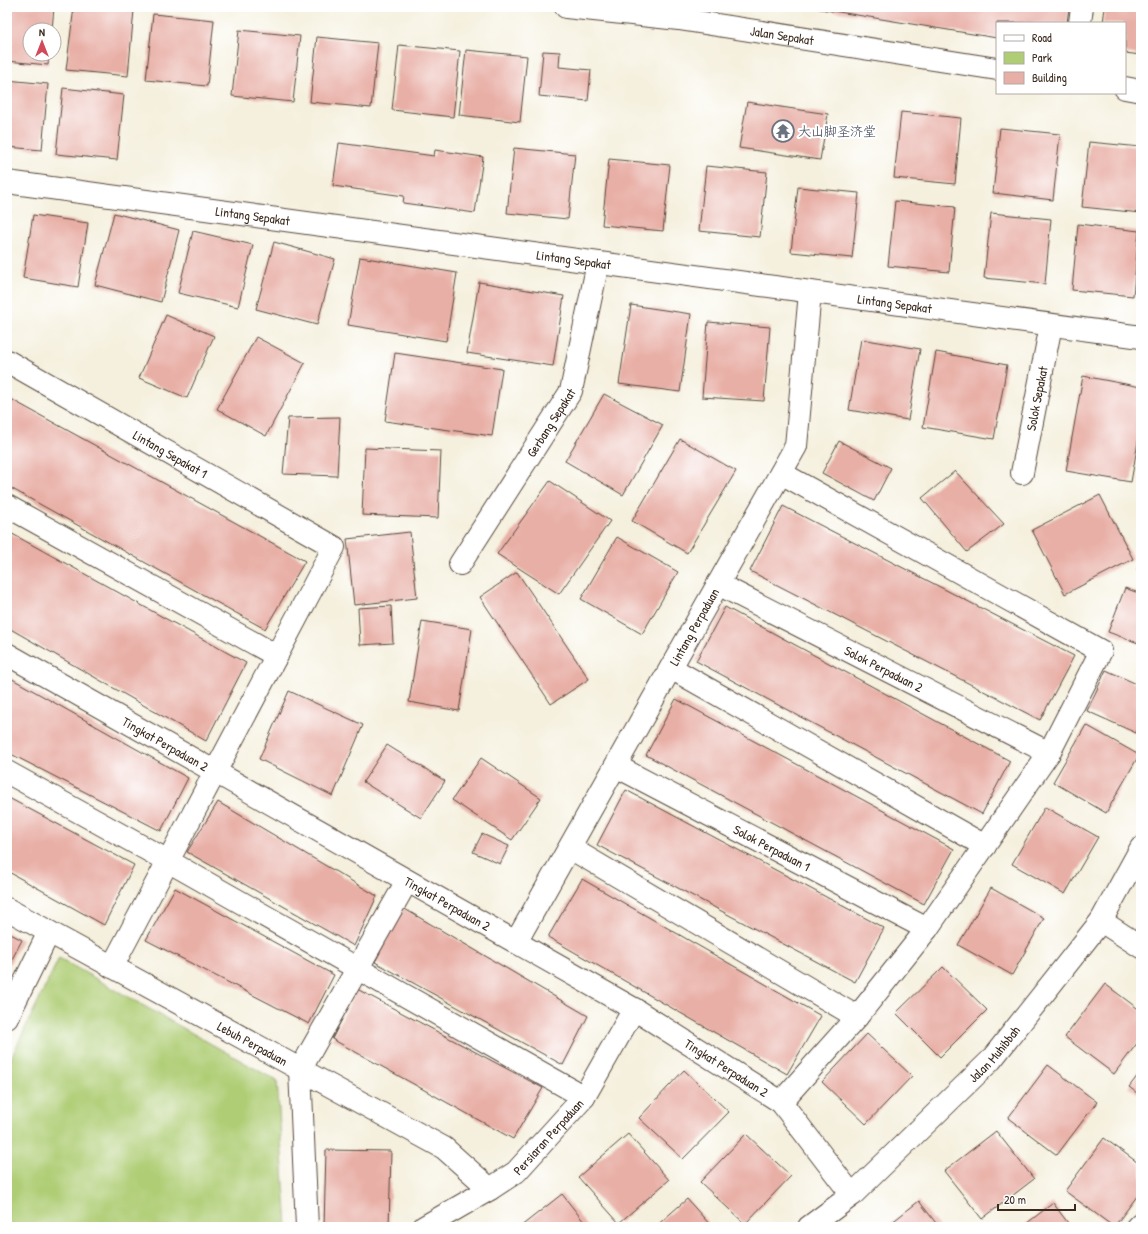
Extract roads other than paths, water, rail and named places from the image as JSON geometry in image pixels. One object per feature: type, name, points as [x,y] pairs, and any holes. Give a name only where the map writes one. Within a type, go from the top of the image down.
[{"type":"street","name":"Jalan Sepakat","points":[[566,7],[680,13],[996,69]]},
{"type":"street","points":[[1080,22],[1082,7]]},
{"type":"street","points":[[1126,88],[1141,91]]},
{"type":"street","name":"Lintang Sepakat","points":[[7,182],[1141,337]]},
{"type":"street","name":"Gerbang Sepakat","points":[[460,564],[571,391],[598,263]]},
{"type":"street","name":"Lintang Perpaduan","points":[[516,942],[796,446],[810,292]]},
{"type":"street","name":"Solok Sepakat","points":[[1022,473],[1051,324]]},
{"type":"street","name":"Lintang Sepakat 1","points":[[7,361],[334,547],[276,656]]},
{"type":"street","points":[[781,473],[1100,651],[1049,753],[927,929],[857,1017],[781,1102]]},
{"type":"street","points":[[7,506],[276,656],[112,967]]},
{"type":"street","name":"Solok Perpaduan 2","points":[[718,584],[1049,753]]},
{"type":"street","name":"Tingkat Perpaduan 2","points":[[7,654],[634,1009],[781,1102],[852,1195]]},
{"type":"street","points":[[671,668],[984,846]]},
{"type":"street","name":"Solok Perpaduan 1","points":[[616,766],[927,929]]},
{"type":"street","points":[[7,772],[168,861],[584,1097]]},
{"type":"street","points":[[570,848],[857,1017]]},
{"type":"street","name":"Jalan Muhibbah","points":[[809,1227],[852,1195],[991,1060],[1100,921],[1141,848]]},
{"type":"street","points":[[307,1227],[300,1070],[407,881]]},
{"type":"street","name":"Lebuh Perpaduan","points":[[7,909],[444,1148],[490,1189]]},
{"type":"street","points":[[1100,921],[1141,946]]},
{"type":"street","points":[[7,1018],[49,932]]},
{"type":"street","name":"Persiaran Perpaduan","points":[[424,1227],[490,1189],[516,1172],[584,1097],[634,1009]]},
{"type":"street","points":[[1137,1227],[1141,1223]]},
{"type":"place","name":"大山脚圣济堂","points":[[783,131]]}]
